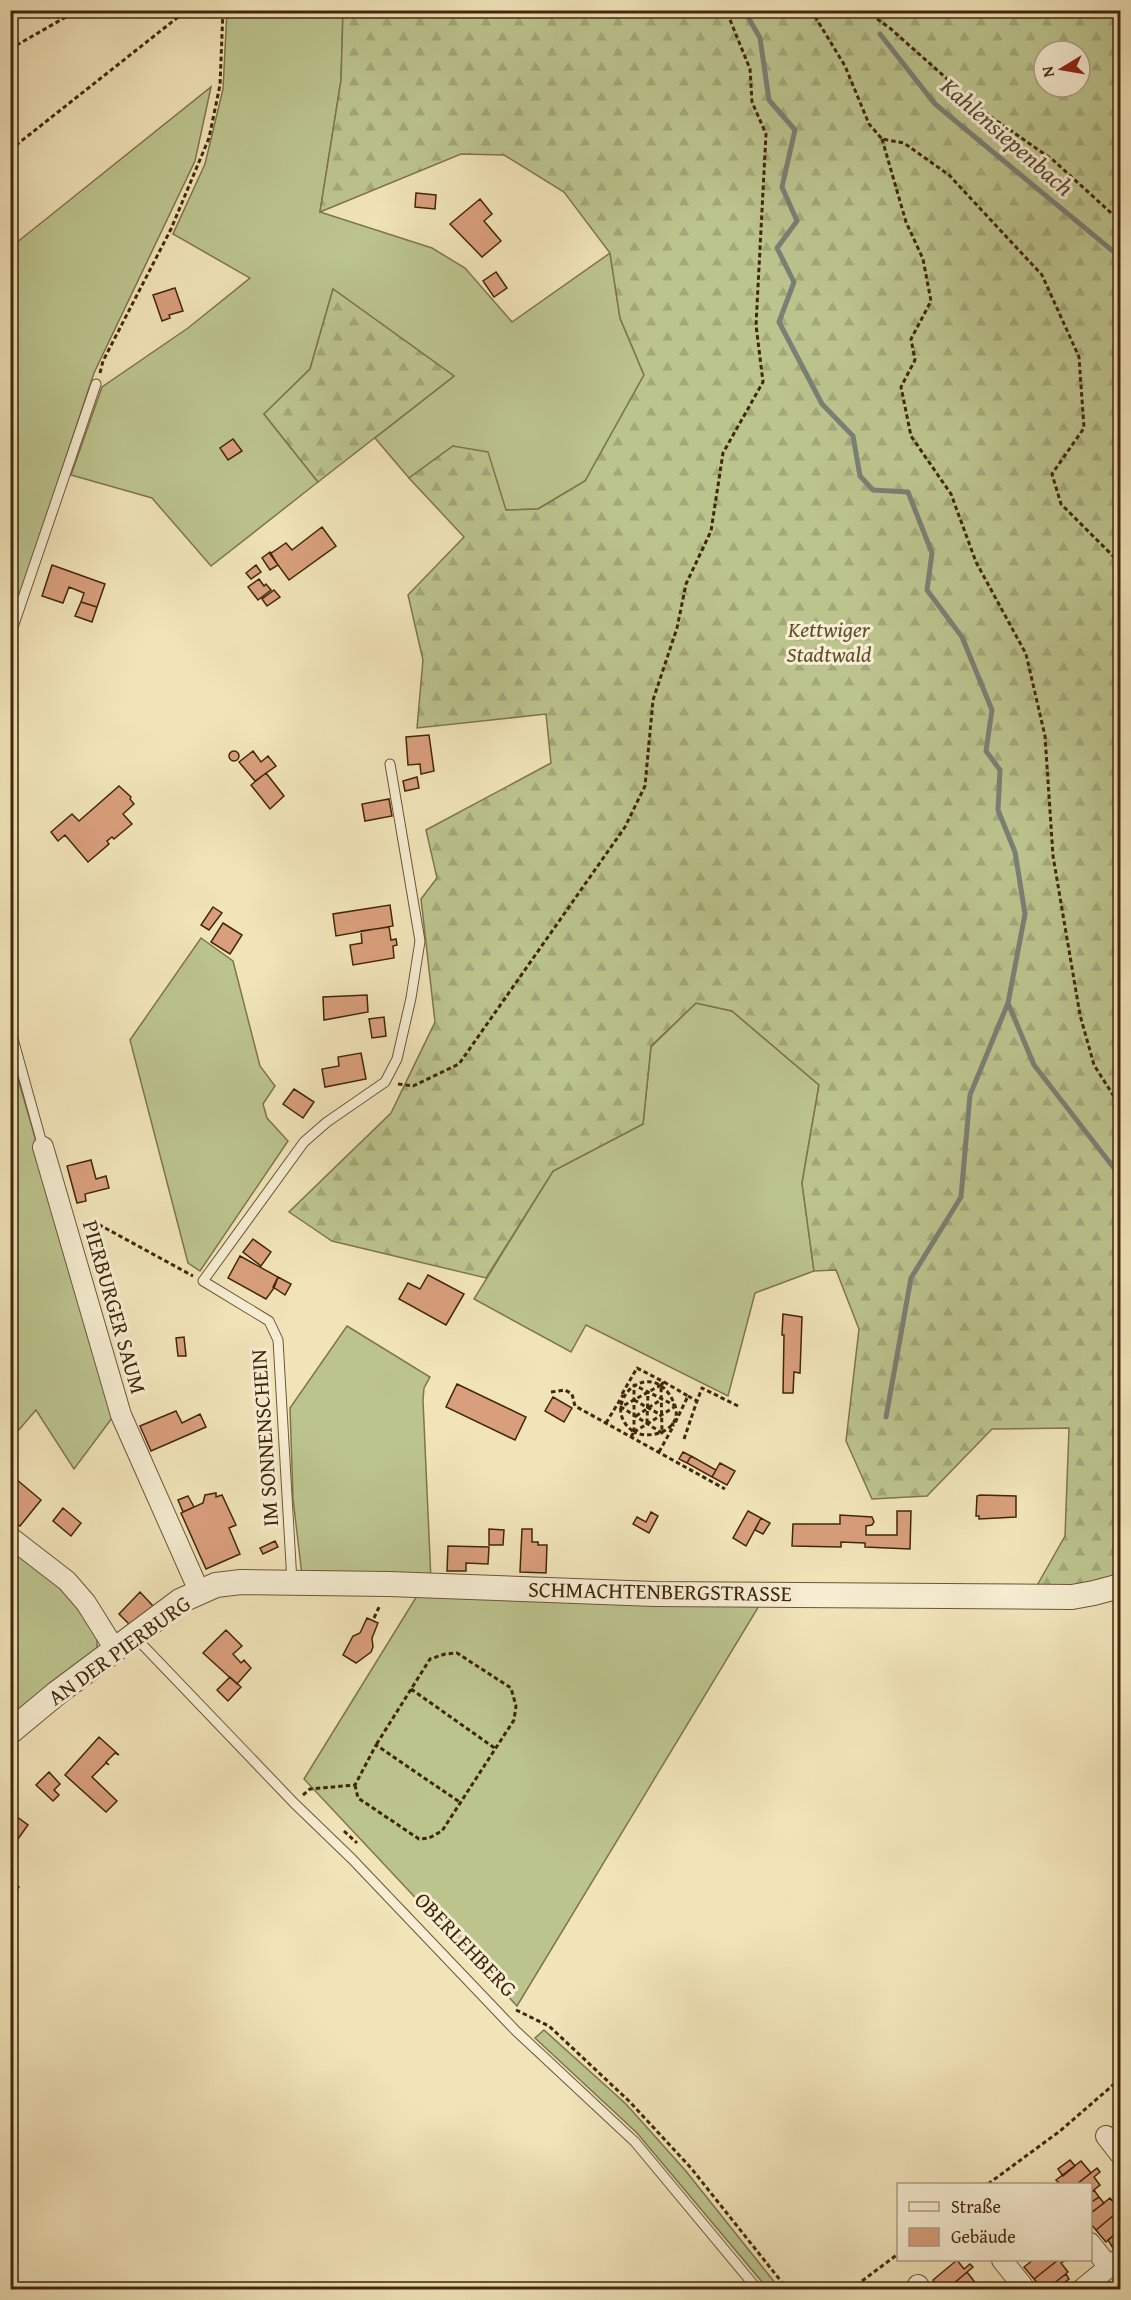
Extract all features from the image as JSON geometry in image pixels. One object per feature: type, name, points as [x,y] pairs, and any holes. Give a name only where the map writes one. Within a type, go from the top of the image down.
[{"type":"street","name":"PIERBURGER SAUM","points":[[43,1147],[121,1415],[199,1591]]},
{"type":"street","points":[[10,1537],[67,1581],[125,1643]]},
{"type":"street","name":"SCHMACHTENBERGSTRASSE","points":[[199,1591],[216,1585],[242,1582],[292,1582],[655,1594],[1060,1596],[1094,1593],[1120,1586]]},
{"type":"street","name":"AN DER PIERBURG","points":[[10,1732],[180,1601],[199,1591]]},
{"type":"street","points":[[1106,2136],[1120,2154]]},
{"type":"street","points":[[1081,2289],[1115,2262],[1092,2245]]},
{"type":"street","points":[[1004,2261],[1026,2289]]},
{"type":"lane","points":[[10,636],[96,384]]},
{"type":"lane","points":[[203,1281],[304,1142],[327,1122],[385,1082],[397,1059],[411,998],[420,942],[390,764]]},
{"type":"lane","name":"PIERBURGER SAUM","points":[[10,1028],[43,1147]]},
{"type":"lane","name":"IM SONNENSCHEIN","points":[[203,1281],[269,1321],[278,1340],[292,1582]]},
{"type":"lane","name":"OBERLEHBERG","points":[[125,1643],[352,1859],[516,2031],[635,2142],[758,2289]]},
{"type":"path","points":[[10,49],[78,10]]},
{"type":"path","points":[[10,150],[187,10]]},
{"type":"path","points":[[96,384],[103,361],[171,229],[209,138],[220,85],[223,10]]},
{"type":"path","points":[[385,1082],[412,1086],[459,1064],[625,827],[645,786],[653,700],[676,628],[686,584],[711,531],[723,453],[764,382],[756,325],[766,134],[752,102],[750,69],[726,10]]},
{"type":"path","points":[[811,10],[845,66],[869,124],[882,139],[906,222],[923,259],[931,301],[911,339],[915,360],[901,387],[911,436],[951,494],[976,562],[1026,654],[1045,736],[1053,856],[1080,1015],[1095,1065],[1120,1106]]},
{"type":"path","points":[[865,10],[891,29],[984,112],[1053,160],[1120,221]]},
{"type":"path","points":[[882,139],[904,143],[949,176],[1042,275],[1078,357],[1084,428],[1052,474],[1061,504],[1120,563]]},
{"type":"path","points":[[66,1222],[96,1223],[203,1281]]},
{"type":"path","points":[[606,1423],[638,1368],[662,1384],[697,1401]]},
{"type":"path","points":[[646,1381],[662,1384],[669,1391],[676,1406],[673,1425],[662,1433],[643,1436],[627,1427],[622,1419],[621,1407],[623,1395],[634,1385],[646,1381]]},
{"type":"path","points":[[621,1407],[662,1384]]},
{"type":"path","points":[[662,1384],[662,1433]]},
{"type":"path","points":[[634,1385],[676,1406]]},
{"type":"path","points":[[631,1437],[636,1417],[634,1385]]},
{"type":"path","points":[[684,1440],[702,1388],[738,1406]]},
{"type":"path","points":[[551,1392],[565,1390],[572,1394],[575,1406],[725,1489]]},
{"type":"path","points":[[647,1424],[648,1392]]},
{"type":"path","points":[[659,1452],[688,1396]]},
{"type":"path","points":[[636,1417],[662,1399]]},
{"type":"path","points":[[634,1400],[661,1415]]},
{"type":"path","points":[[634,1432],[676,1406]]},
{"type":"path","points":[[621,1407],[662,1433]]},
{"type":"path","points":[[457,1653],[511,1688],[516,1706],[514,1720],[442,1831],[429,1838],[419,1839],[358,1798],[355,1785],[375,1745],[411,1689],[430,1659],[457,1653]]},
{"type":"path","points":[[411,1689],[496,1749]]},
{"type":"path","points":[[375,1745],[460,1803]]},
{"type":"path","points":[[294,1803],[309,1789],[355,1785]]},
{"type":"path","points":[[338,1828],[347,1833],[364,1850]]},
{"type":"path","points":[[511,2008],[549,2026],[630,2102],[691,2168],[788,2289]]},
{"type":"path","points":[[989,2183],[1060,2130],[1120,2079]]},
{"type":"path","points":[[850,2289],[897,2255]]},
{"type":"green space","points":[[227,11],[343,11],[341,80],[320,212],[432,248],[465,268],[512,322],[610,253],[620,318],[644,375],[585,481],[538,509],[506,510],[453,446],[409,478],[375,438],[454,376],[333,289],[310,369],[264,414],[318,482],[211,566],[152,498],[71,475],[102,387],[188,328],[250,278],[173,234],[205,164],[223,89]]},
{"type":"green space","name":"Kettwiger Stadtwald","points":[[343,11],[1120,11],[1120,1581],[1035,1589],[1065,1536],[1069,1428],[992,1429],[927,1496],[872,1499],[846,1441],[859,1329],[836,1270],[814,1271],[802,1183],[819,1085],[732,1011],[696,1003],[651,1046],[643,1124],[553,1171],[486,1278],[332,1241],[289,1212],[391,1113],[435,1022],[421,899],[437,878],[426,830],[551,763],[546,714],[417,728],[423,660],[408,595],[464,537],[409,478],[453,446],[488,452],[506,510],[538,509],[585,481],[644,375],[620,318],[610,253],[564,192],[504,155],[461,154],[320,212],[341,80]]},
{"type":"green space","points":[[211,87],[195,161],[94,373],[11,623],[11,247]]},
{"type":"green space","points":[[333,289],[454,376],[318,482],[264,414],[310,369]]},
{"type":"green space","points":[[201,938],[233,961],[260,1066],[275,1086],[263,1104],[267,1118],[288,1141],[200,1271],[188,1263],[130,1040]]},
{"type":"green space","points":[[696,1003],[732,1011],[819,1085],[802,1183],[814,1271],[755,1293],[728,1396],[586,1325],[571,1352],[474,1299],[553,1171],[643,1124],[651,1047]]},
{"type":"green space","points":[[10,1051],[115,1414],[74,1469],[36,1410],[11,1439]]},
{"type":"green space","points":[[347,1326],[430,1377],[424,1388],[423,1400],[431,1581],[302,1575],[293,1499],[290,1408]]},
{"type":"green space","points":[[11,1551],[18,1553],[69,1590],[97,1638],[97,1653],[11,1723]]},
{"type":"green space","points":[[420,1591],[762,1601],[517,2006],[304,1779]]},
{"type":"green space","points":[[544,2030],[626,2104],[685,2170],[780,2289],[768,2289],[637,2133],[535,2038]]},
{"type":"building","points":[[416,193],[436,195],[435,209],[415,207]]},
{"type":"building","points":[[480,199],[492,214],[484,221],[501,241],[482,257],[450,224]]},
{"type":"building","points":[[496,272],[507,288],[494,297],[483,281]]},
{"type":"building","points":[[175,288],[183,311],[169,315],[170,318],[162,321],[153,295]]},
{"type":"building","points":[[233,439],[242,451],[228,460],[220,448]]},
{"type":"building","points":[[322,527],[336,546],[289,580],[270,554],[286,543],[292,550]]},
{"type":"building","points":[[270,552],[278,565],[270,570],[262,558]]},
{"type":"building","points":[[52,565],[105,584],[97,607],[81,602],[84,593],[69,587],[63,603],[42,596]]},
{"type":"building","points":[[256,565],[261,572],[251,579],[246,573]]},
{"type":"building","points":[[259,579],[271,590],[258,600],[248,587]]},
{"type":"building","points":[[274,590],[280,597],[267,606],[262,599]]},
{"type":"building","points":[[81,602],[97,607],[92,622],[75,616]]},
{"type":"building","points":[[429,735],[434,771],[421,774],[420,764],[408,765],[406,737]]},
{"type":"building","points":[[234,751],[238,752],[238,760],[234,761],[230,760],[229,756],[230,752]]},
{"type":"building","points":[[253,751],[261,762],[268,756],[276,766],[255,781],[239,762]]},
{"type":"building","points":[[266,773],[284,796],[270,809],[251,785]]},
{"type":"building","points":[[417,777],[419,788],[405,791],[403,781]]},
{"type":"building","points":[[119,786],[131,797],[134,804],[123,814],[132,824],[114,839],[112,837],[107,841],[109,844],[88,862],[65,835],[58,841],[51,832],[72,814],[79,821]]},
{"type":"building","points":[[389,799],[392,816],[365,821],[362,804]]},
{"type":"building","points":[[390,905],[393,926],[336,936],[333,914]]},
{"type":"building","points":[[213,907],[222,913],[209,930],[201,925]]},
{"type":"building","points":[[223,923],[242,935],[230,954],[211,942]]},
{"type":"building","points":[[389,927],[391,940],[396,939],[397,945],[393,946],[394,958],[353,965],[350,945],[362,943],[361,931]]},
{"type":"building","points":[[367,995],[368,1012],[324,1020],[323,997]]},
{"type":"building","points":[[384,1017],[386,1036],[372,1038],[369,1019]]},
{"type":"building","points":[[361,1053],[366,1079],[325,1087],[322,1069],[339,1066],[338,1057]]},
{"type":"building","points":[[294,1089],[314,1102],[303,1118],[283,1104]]},
{"type":"building","points":[[91,1160],[96,1179],[106,1176],[109,1188],[85,1194],[86,1201],[77,1203],[67,1166]]},
{"type":"building","points":[[253,1239],[271,1252],[261,1266],[243,1252]]},
{"type":"building","points":[[240,1256],[278,1277],[266,1299],[228,1278]]},
{"type":"building","points":[[428,1275],[464,1294],[446,1325],[399,1299],[408,1283],[420,1289]]},
{"type":"building","points":[[278,1277],[291,1284],[285,1295],[273,1287]]},
{"type":"building","points":[[783,1314],[802,1317],[800,1373],[794,1372],[793,1393],[783,1393]]},
{"type":"building","points":[[184,1337],[186,1356],[178,1356],[176,1338]]},
{"type":"building","points":[[457,1384],[526,1417],[515,1440],[446,1407]]},
{"type":"building","points":[[553,1397],[572,1408],[564,1422],[545,1411]]},
{"type":"building","points":[[176,1411],[182,1423],[200,1414],[206,1427],[151,1451],[140,1426]]},
{"type":"building","points":[[683,1452],[691,1456],[687,1463],[679,1459]]},
{"type":"building","points":[[691,1456],[716,1470],[712,1477],[687,1463]]},
{"type":"building","points":[[720,1463],[735,1471],[727,1485],[712,1477]]},
{"type":"building","points":[[10,1474],[41,1500],[20,1526],[10,1519]]},
{"type":"building","points":[[216,1493],[216,1497],[222,1495],[236,1525],[229,1528],[240,1554],[206,1569],[181,1513],[203,1503],[205,1495]]},
{"type":"building","points":[[188,1496],[194,1507],[183,1512],[178,1500]]},
{"type":"building","points":[[977,1496],[1016,1496],[1016,1517],[979,1519],[979,1516],[976,1516]]},
{"type":"building","points":[[63,1508],[81,1523],[71,1536],[53,1521]]},
{"type":"building","points":[[748,1511],[761,1518],[746,1546],[733,1538]]},
{"type":"building","points":[[897,1511],[911,1511],[910,1549],[865,1547],[865,1543],[841,1542],[841,1547],[792,1546],[793,1524],[840,1524],[840,1515],[872,1517],[874,1522],[866,1526],[866,1535],[897,1535]]},
{"type":"building","points":[[651,1512],[658,1516],[649,1533],[633,1524],[637,1517],[646,1522]]},
{"type":"building","points":[[761,1518],[770,1523],[763,1534],[755,1530]]},
{"type":"building","points":[[489,1529],[504,1530],[503,1545],[489,1545]]},
{"type":"building","points":[[522,1529],[532,1529],[532,1542],[547,1545],[546,1573],[520,1572]]},
{"type":"building","points":[[275,1541],[278,1547],[263,1554],[260,1548]]},
{"type":"building","points":[[448,1546],[489,1547],[488,1564],[466,1563],[466,1571],[447,1571]]},
{"type":"building","points":[[140,1592],[154,1607],[133,1628],[119,1614]]},
{"type":"building","points":[[367,1618],[378,1623],[372,1638],[373,1647],[371,1652],[356,1663],[343,1655],[353,1636],[360,1633]]},
{"type":"building","points":[[226,1630],[242,1646],[233,1654],[241,1663],[244,1660],[251,1668],[237,1684],[203,1653]]},
{"type":"building","points":[[230,1677],[241,1687],[228,1701],[217,1690]]},
{"type":"building","points":[[99,1737],[119,1755],[115,1753],[106,1762],[109,1765],[106,1763],[92,1777],[117,1801],[106,1812],[65,1775]]},
{"type":"building","points":[[49,1772],[60,1784],[54,1790],[59,1795],[53,1801],[36,1785]]},
{"type":"building","points":[[13,1814],[28,1825],[15,1843],[12,1840],[10,1842],[10,1818]]},
{"type":"building","points":[[10,1881],[19,1887],[10,1898]]},
{"type":"building","points":[[1070,2160],[1075,2166],[1063,2176],[1058,2169]]},
{"type":"building","points":[[1081,2161],[1091,2173],[1078,2183],[1059,2183],[1056,2180]]},
{"type":"building","points":[[1097,2168],[1100,2172],[1094,2177],[1100,2185],[1092,2191],[1092,2183],[1078,2183]]},
{"type":"building","points":[[1094,2190],[1099,2197],[1092,2202]]},
{"type":"building","points":[[1099,2197],[1104,2203],[1092,2212],[1092,2202]]},
{"type":"building","points":[[1110,2198],[1120,2210],[1096,2230],[1092,2225],[1092,2212]]},
{"type":"building","points":[[1120,2210],[1120,2230],[1106,2242],[1096,2230]]},
{"type":"building","points":[[1120,2230],[1120,2242],[1113,2248],[1108,2240]]},
{"type":"building","points":[[956,2261],[964,2269],[970,2264],[973,2267],[946,2290],[941,2290],[933,2280]]},
{"type":"building","points":[[1032,2261],[1057,2261],[1034,2279],[1024,2267]]},
{"type":"building","points":[[1057,2261],[1064,2261],[1061,2263],[1068,2272],[1046,2290],[1043,2290],[1034,2279]]},
{"type":"building","points":[[967,2272],[977,2285],[971,2290],[946,2290]]},
{"type":"building","points":[[1066,2274],[1069,2279],[1057,2288],[1053,2284]]},
{"type":"building","points":[[1120,2278],[1120,2290],[1112,2290],[1110,2287]]},
{"type":"waterway","points":[[744,10],[760,38],[769,100],[795,130],[782,187],[797,221],[777,248],[794,282],[779,322],[822,404],[853,436],[860,476],[873,490],[908,492],[932,553],[927,590],[962,637],[992,710],[986,751],[1000,770],[998,810],[1015,852],[1025,914],[1008,1003],[970,1095],[961,1197],[911,1278],[886,1417]]},
{"type":"waterway","name":"Kahlensiepenbach","points":[[880,34],[935,104],[1120,257]]},
{"type":"waterway","points":[[1008,1003],[1034,1065],[1117,1172]]}]
